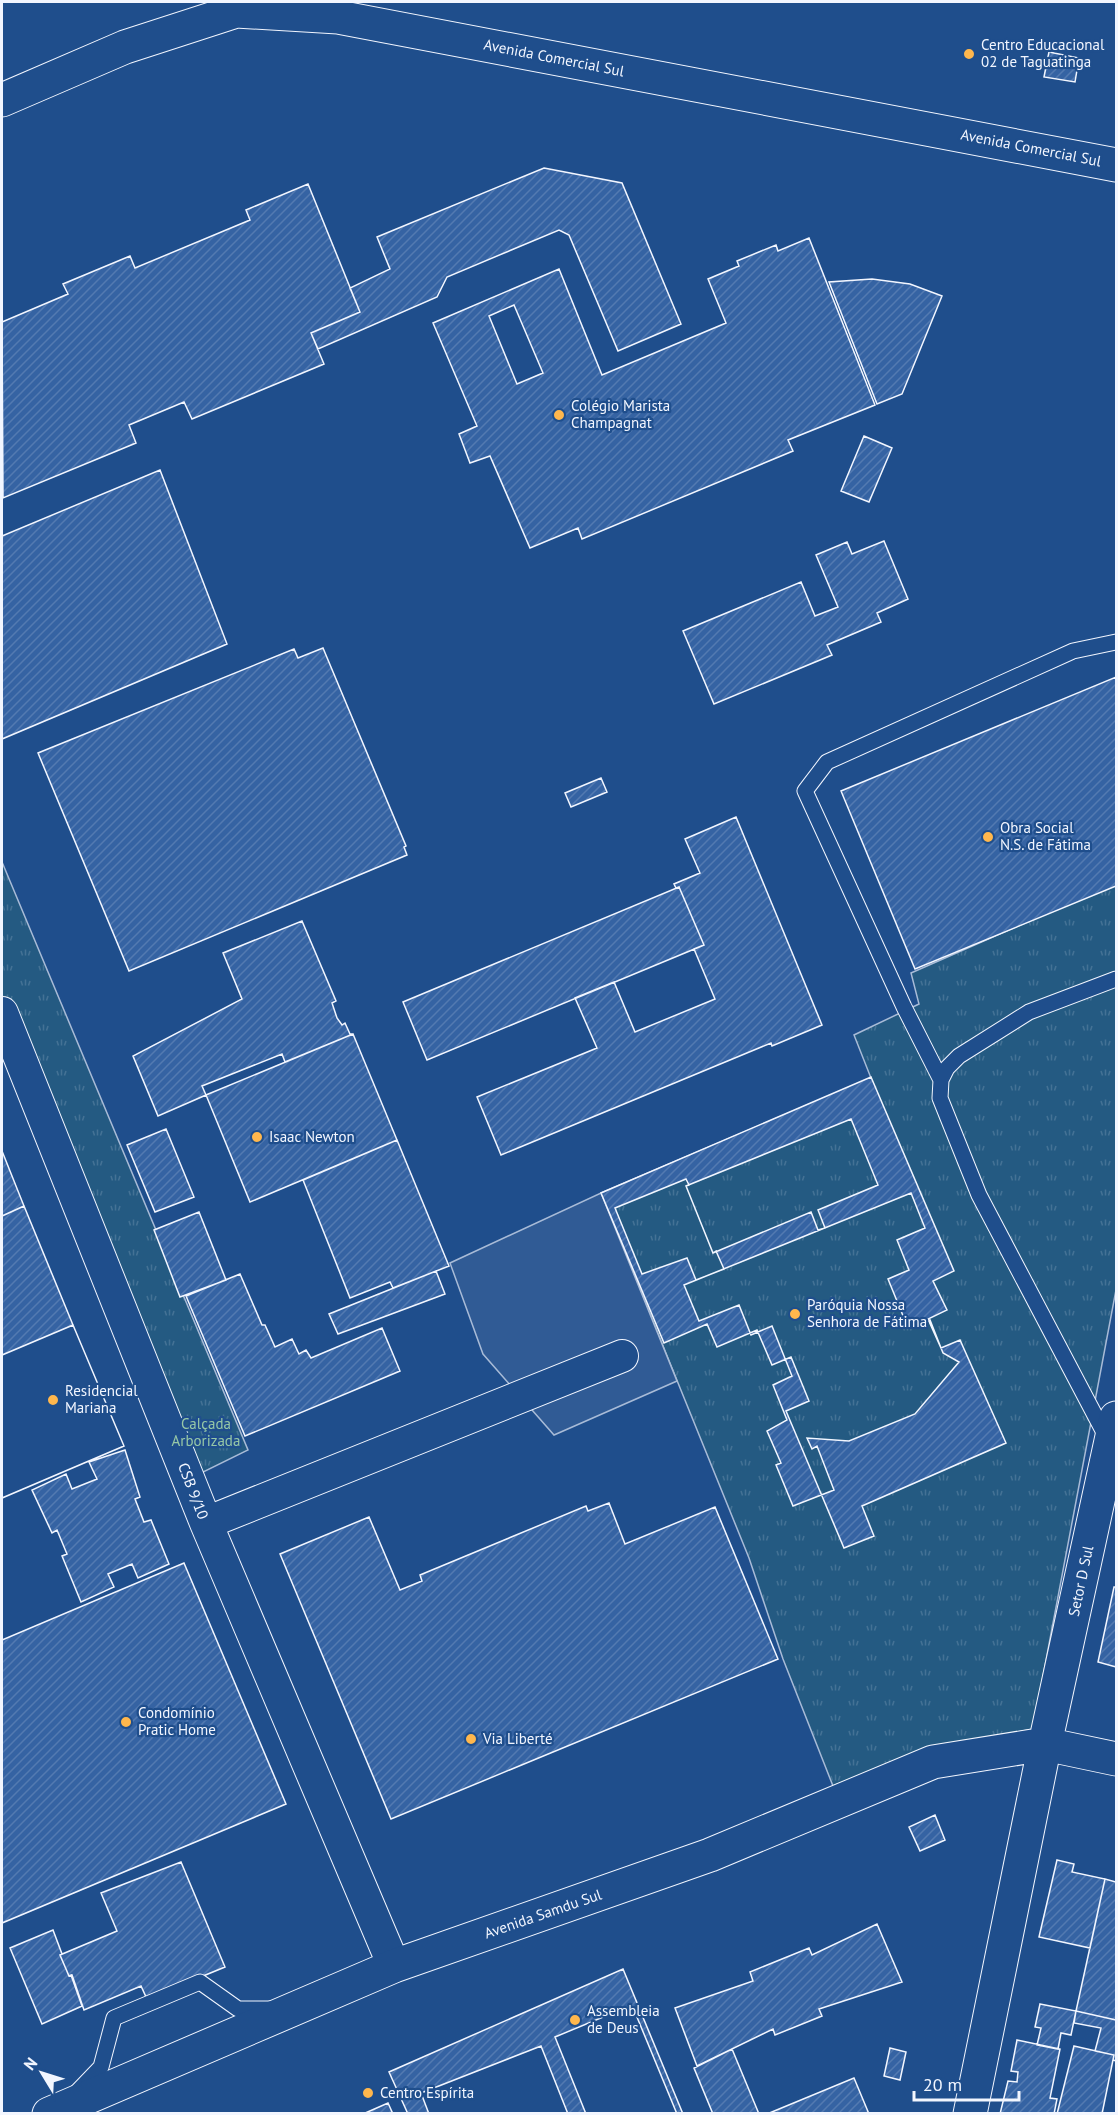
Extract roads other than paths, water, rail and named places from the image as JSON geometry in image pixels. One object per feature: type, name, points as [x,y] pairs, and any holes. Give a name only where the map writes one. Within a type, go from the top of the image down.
[{"type":"main road","name":"Avenida Comercial Sul","points":[[2,100],[125,47],[187,26],[236,11],[287,12],[338,17],[1116,165]]},
{"type":"main road","name":"Setor D Sul","points":[[970,2114],[1045,1744],[1113,1432]]},
{"type":"main road","points":[[1045,1744],[1116,1759]]},
{"type":"main road","name":"Avenida Samdu Sul","points":[[55,2111],[394,1966],[710,1856],[933,1762],[1045,1744]]},
{"type":"street","name":"CSB 9/10","points":[[2,1012],[206,1523],[394,1966]]},
{"type":"street","points":[[206,1523],[622,1356]]},
{"type":"lane","points":[[941,1080],[904,1007],[805,791],[827,762],[1073,651],[1116,642]]},
{"type":"lane","points":[[1113,1432],[979,1195],[940,1098],[941,1080],[947,1068],[959,1056],[1029,1012],[1116,979]]},
{"type":"lane","points":[[55,2111],[101,2067],[114,2018],[200,1982],[238,2009],[298,2009]]},
{"type":"place","name":"Centro Educacional 02 de Taguatinga","points":[[969,54]]},
{"type":"place","name":"Colégio Marista Champagnat","points":[[559,415]]},
{"type":"place","name":"Obra Social N.S. de Fátima","points":[[988,837]]},
{"type":"place","name":"Isaac Newton","points":[[257,1137]]},
{"type":"place","name":"Paróquia Nossa Senhora de Fátima","points":[[795,1314]]},
{"type":"place","name":"Residencial Mariana","points":[[53,1400]]},
{"type":"place","name":"Condomínio Pratic Home","points":[[126,1722]]},
{"type":"place","name":"Via Liberté","points":[[471,1739]]},
{"type":"place","name":"Assembleia de Deus","points":[[575,2020]]},
{"type":"place","name":"Centro Espírita","points":[[368,2093]]},
{"type":"park label","name":"Calçada Arborizada","points":[[206,1432]]}]
